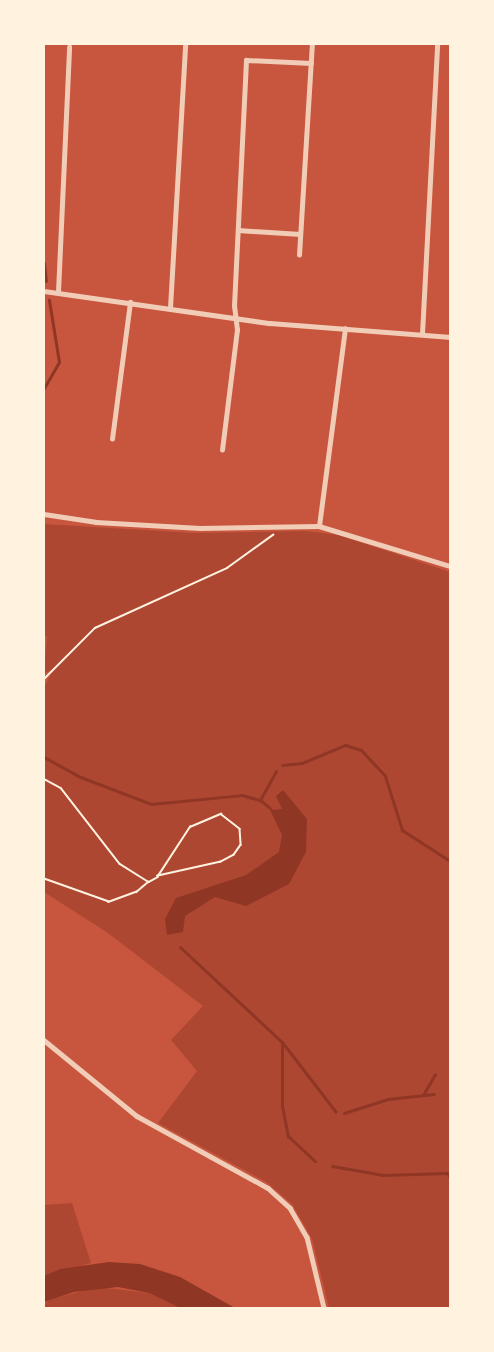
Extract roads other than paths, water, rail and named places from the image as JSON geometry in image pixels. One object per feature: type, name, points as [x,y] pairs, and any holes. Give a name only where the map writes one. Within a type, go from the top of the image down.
[{"type":"street","points":[[170,308],[184,44]]},
{"type":"street","points":[[299,255],[312,44]]},
{"type":"street","points":[[422,334],[437,44]]},
{"type":"street","points":[[58,292],[69,47]]},
{"type":"street","points":[[222,450],[236,318],[246,60],[311,63]]},
{"type":"street","points":[[238,230],[300,234]]},
{"type":"street","points":[[44,291],[236,318],[450,337]]},
{"type":"street","points":[[112,439],[130,302]]},
{"type":"street","points":[[319,526],[345,329]]},
{"type":"street","points":[[44,514],[108,523],[319,526],[450,566]]},
{"type":"street","points":[[44,1040],[136,1116],[268,1188],[290,1208],[307,1238],[324,1308]]},
{"type":"waterway","points":[[44,263],[46,281]]},
{"type":"waterway","points":[[44,388],[59,362],[49,300]]},
{"type":"waterway","points":[[282,765],[302,763],[345,745],[361,750],[385,776],[402,830],[450,861]]},
{"type":"waterway","points":[[44,757],[78,776],[151,804],[242,795],[260,800],[270,808]]},
{"type":"waterway","points":[[260,800],[276,771]]},
{"type":"waterway","points":[[180,947],[282,1042],[282,1106],[288,1136],[315,1161]]},
{"type":"waterway","points":[[282,1042],[336,1112]]},
{"type":"waterway","points":[[423,1095],[435,1074]]},
{"type":"waterway","points":[[344,1113],[388,1099],[434,1094]]},
{"type":"waterway","points":[[332,1166],[383,1175],[447,1173],[450,1177]]}]
